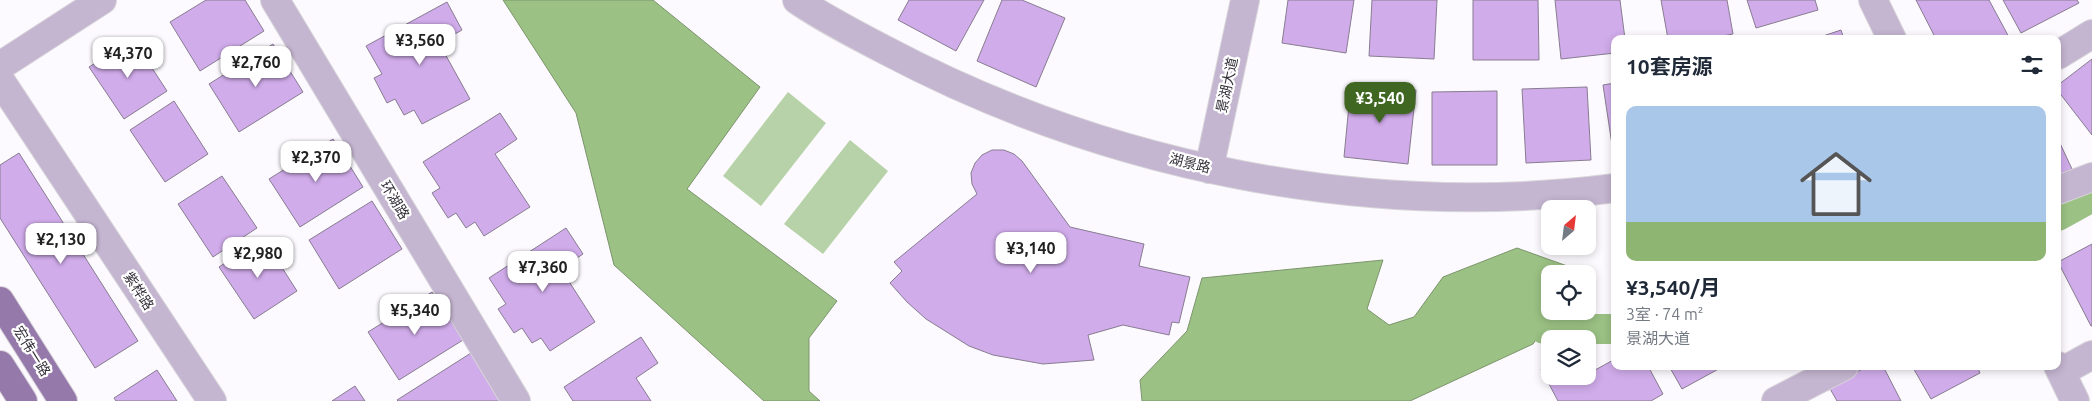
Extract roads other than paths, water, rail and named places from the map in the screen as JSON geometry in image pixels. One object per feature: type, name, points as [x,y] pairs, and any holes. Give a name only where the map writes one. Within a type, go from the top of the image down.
[{"type":"main road","name":"宏伟一路","points":[[0,301],[63,401]]},
{"type":"main road","points":[[0,365],[23,401]]},
{"type":"street","points":[[0,66],[102,0]]},
{"type":"street","name":"环湖路","points":[[275,0],[516,401]]},
{"type":"street","name":"湖景路","points":[[797,0],[819,15],[943,81],[1074,132],[1209,169],[1330,189],[1452,197],[1574,194],[1611,189]]},
{"type":"street","name":"景湖大道","points":[[1209,169],[1245,0]]},
{"type":"street","points":[[1873,0],[1890,35]]},
{"type":"street","points":[[2061,53],[2092,34]]},
{"type":"street","name":"紫桦路","points":[[0,80],[212,401]]},
{"type":"street","points":[[2061,189],[2092,177]]},
{"type":"street","points":[[2061,368],[2092,355]]},
{"type":"street","points":[[1776,401],[1836,370]]},
{"type":"street","points":[[2060,370],[2075,401]]},
{"type":"waterway","points":[[2061,214],[2092,197]]},
{"type":"waterway","points":[[1544,329],[1611,329]]}]
